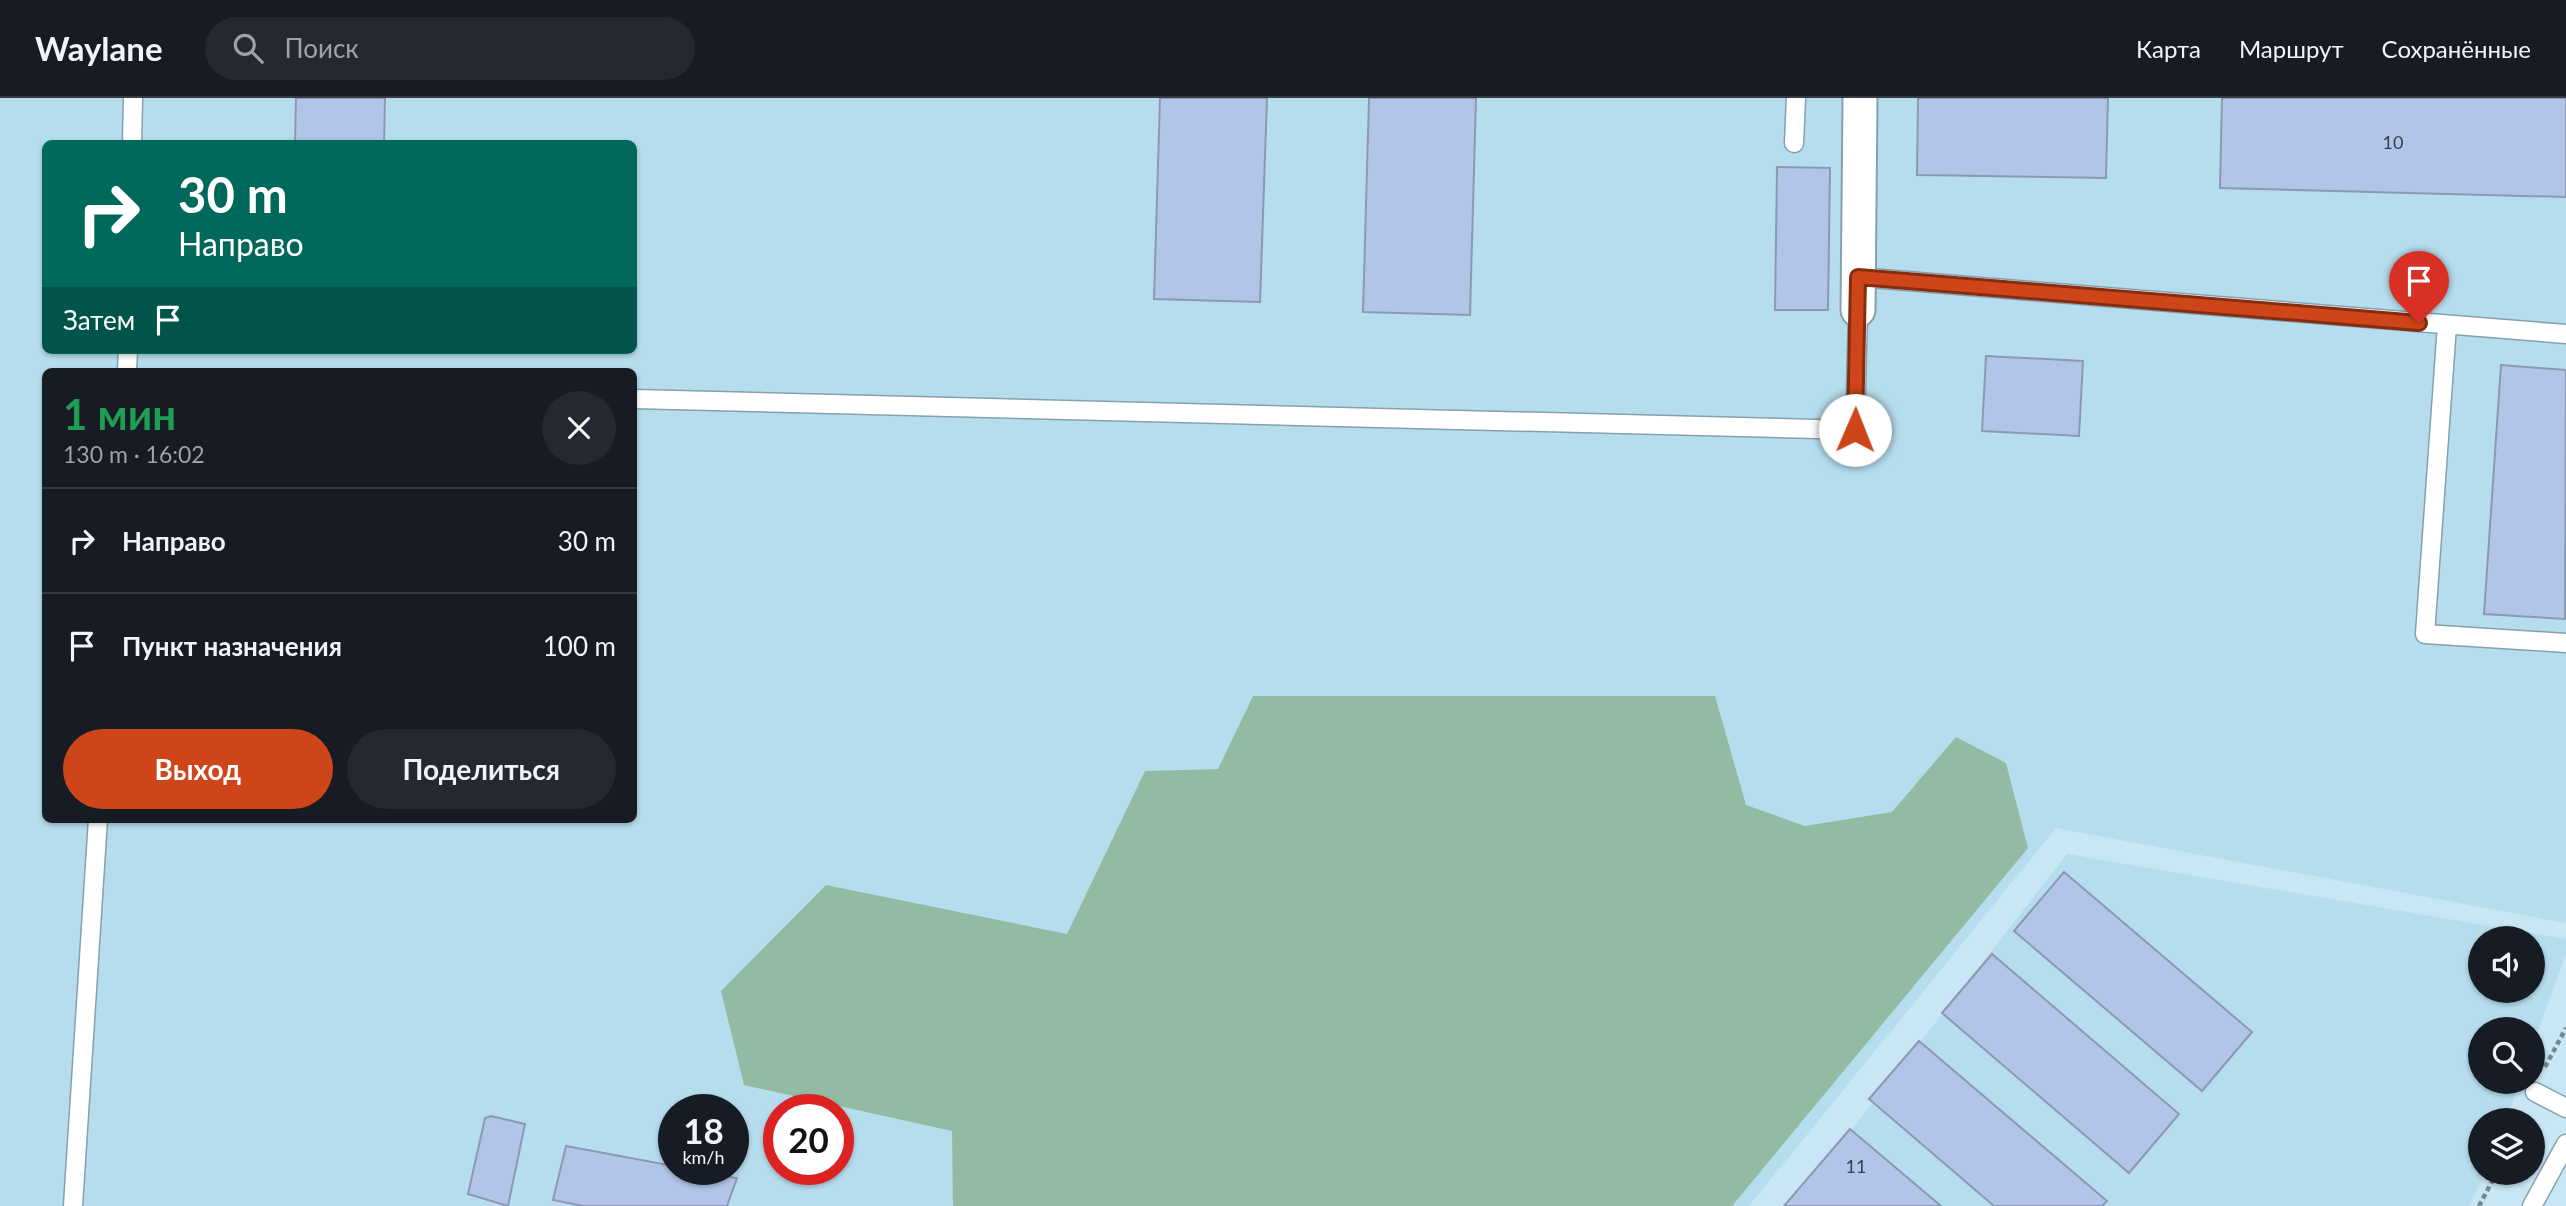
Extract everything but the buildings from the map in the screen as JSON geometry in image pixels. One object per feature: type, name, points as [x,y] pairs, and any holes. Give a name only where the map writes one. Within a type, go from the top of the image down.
[{"type":"street","points":[[1858,310],[1860,98]]},
{"type":"lane","points":[[132,140],[133,98]]},
{"type":"lane","points":[[1794,143],[1796,98]]},
{"type":"lane","points":[[1858,277],[2566,334]]},
{"type":"lane","points":[[637,399],[1855,430],[1858,310]]},
{"type":"lane","points":[[2446,325],[2425,634],[2566,643]]},
{"type":"lane","points":[[73,1206],[98,823]]},
{"type":"lane","points":[[2539,1094],[2566,1108]]},
{"type":"lane","points":[[2532,1206],[2566,1144]]},
{"type":"path","points":[[2479,1206],[2490,1185]]},
{"type":"shaded area","points":[[0,98],[2566,98],[2566,923],[2056,828],[1749,1206],[0,1206]]},
{"type":"shaded area","points":[[2067,854],[2490,926],[2468,926],[2468,1003],[2545,1003],[2545,935],[2566,939],[2566,954],[2543,1017],[2468,1017],[2468,1094],[2516,1094],[2510,1108],[2468,1108],[2468,1185],[2479,1185],[2469,1206],[1792,1206]]},
{"type":"green space","points":[[1253,696],[1715,696],[1746,805],[1805,826],[1892,812],[1956,737],[2006,763],[2028,848],[1732,1206],[953,1206],[952,1131],[854,1109],[854,1094],[785,1094],[744,1085],[721,991],[826,885],[1067,934],[1145,771],[1218,769]]},
{"type":"route","points":[[1855,430],[1858,277],[2419,323]]}]
